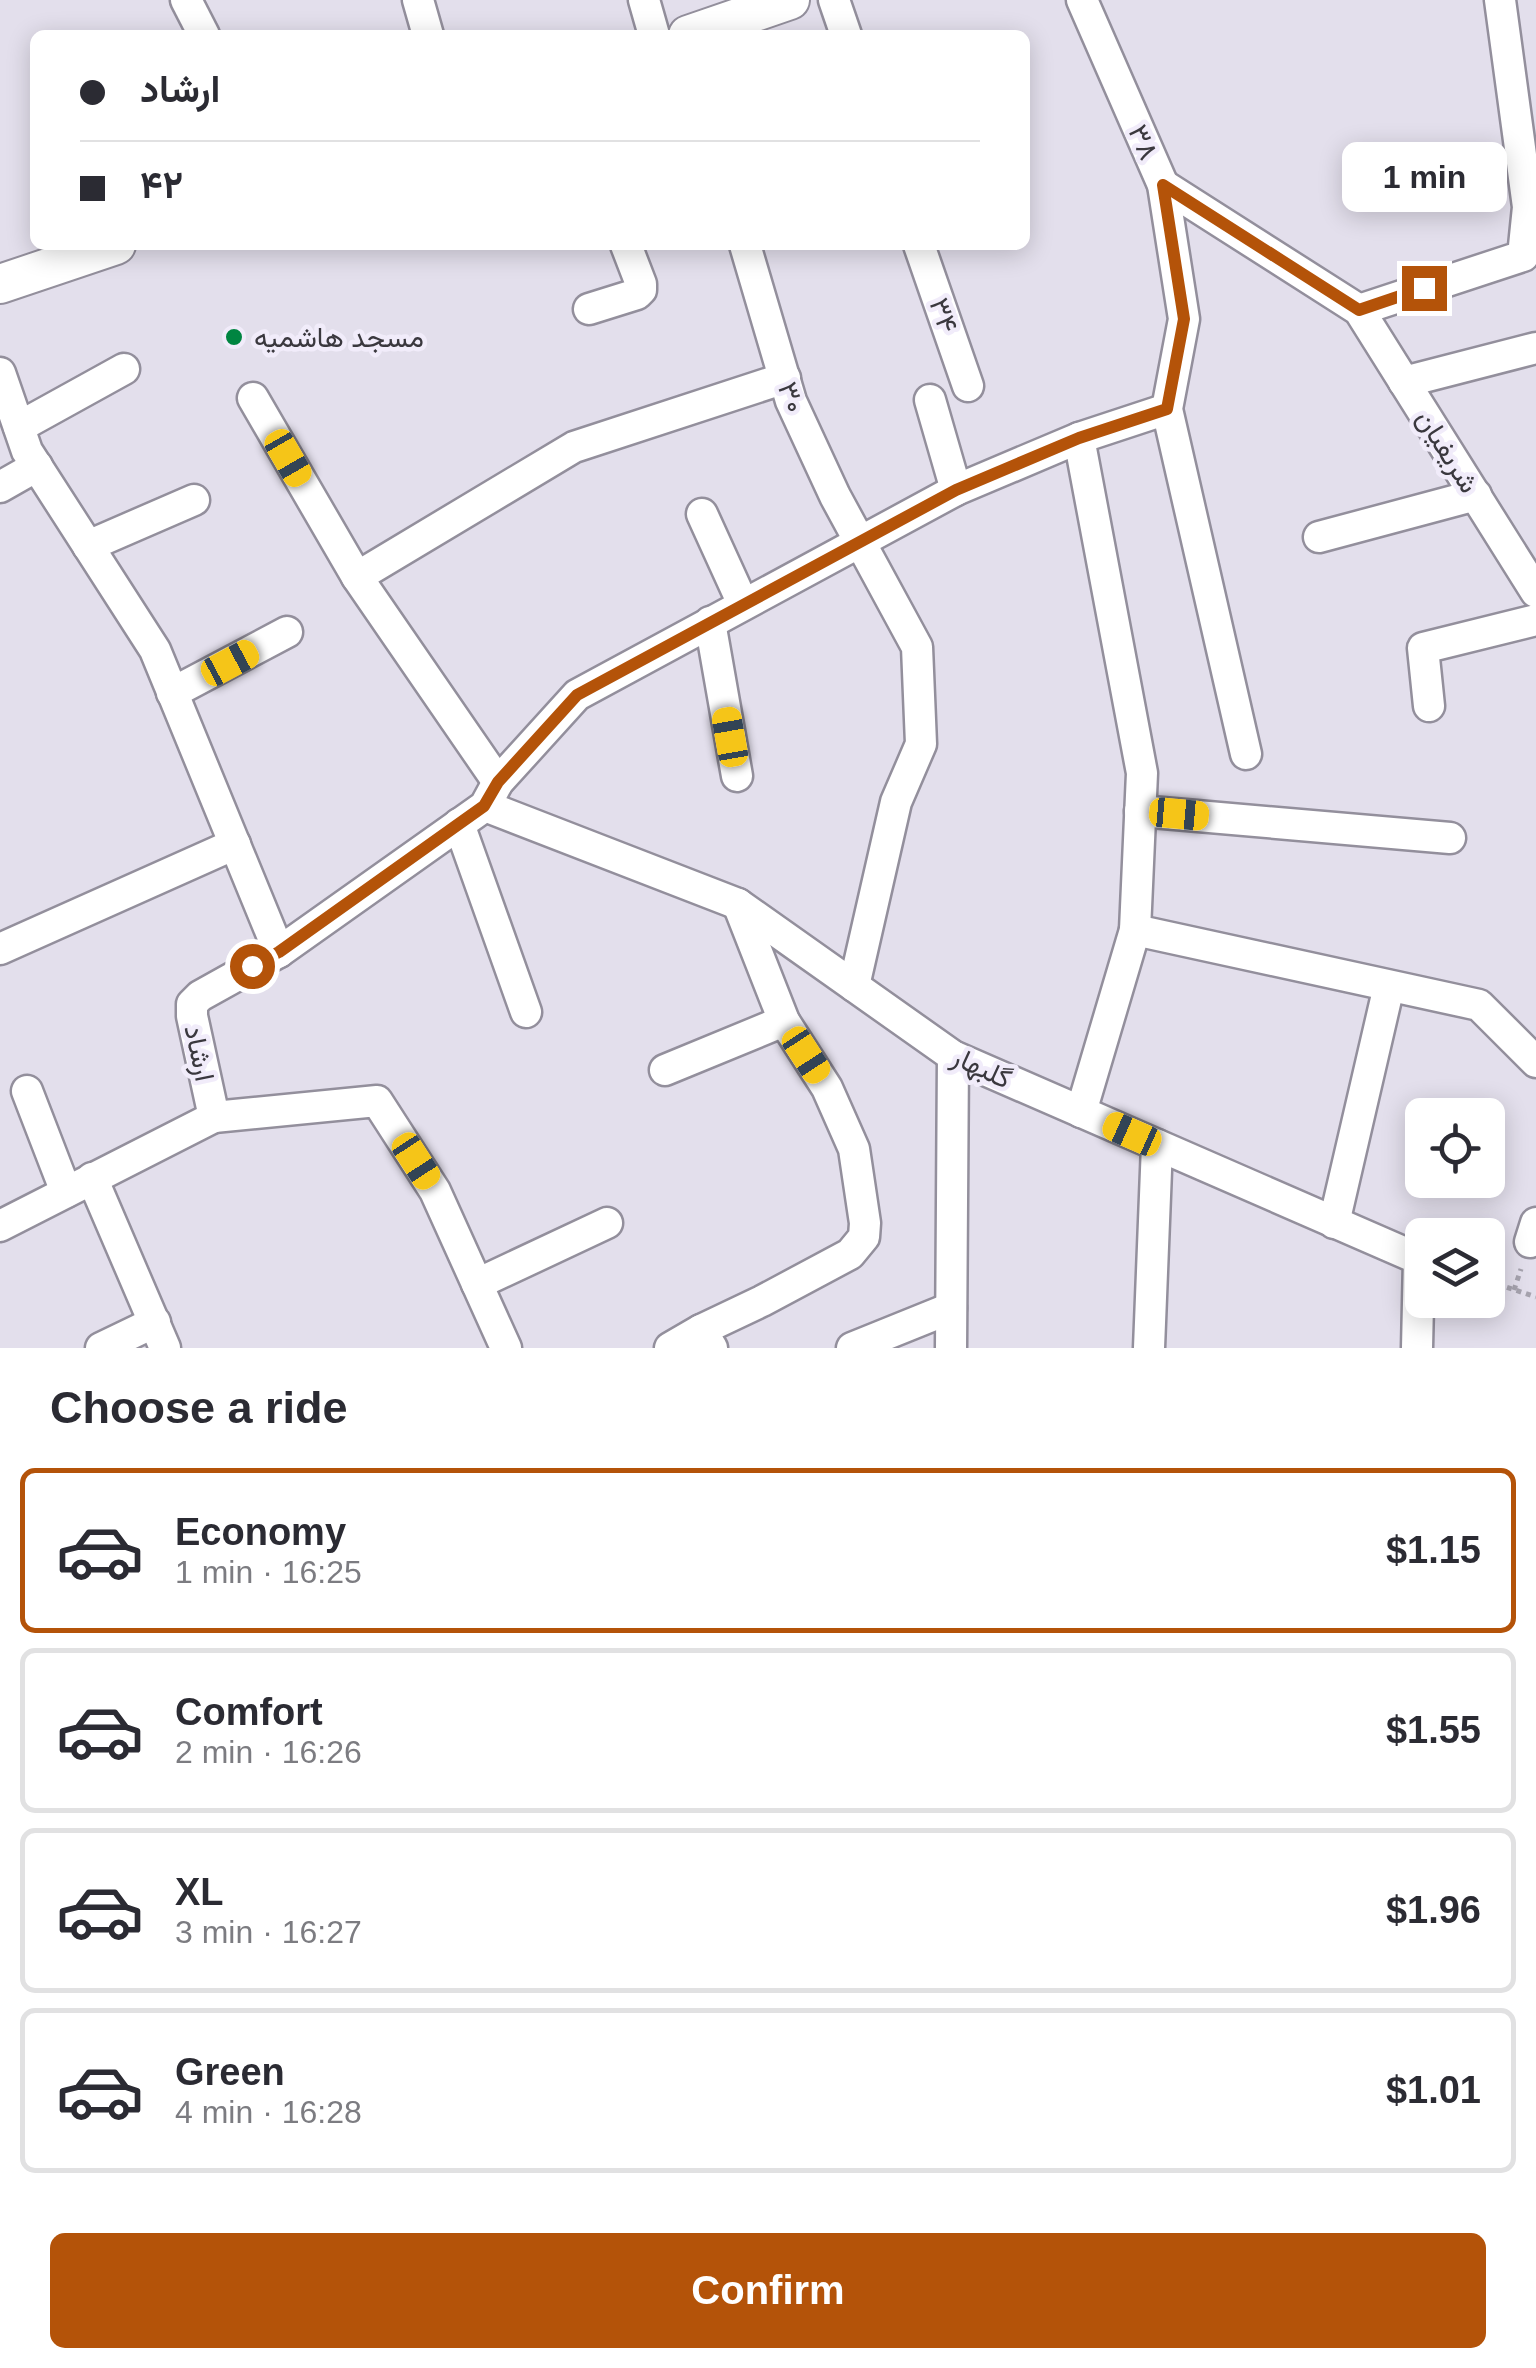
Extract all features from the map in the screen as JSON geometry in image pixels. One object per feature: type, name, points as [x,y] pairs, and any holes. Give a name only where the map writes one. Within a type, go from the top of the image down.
[{"type":"main road","points":[[703,30],[790,0]]},
{"type":"main road","points":[[0,284],[101,250]]},
{"type":"street","points":[[186,0],[201,30]]},
{"type":"street","points":[[418,0],[427,30]]},
{"type":"street","points":[[644,0],[653,30]]},
{"type":"street","points":[[834,0],[844,30]]},
{"type":"street","name":"۳۸","points":[[1082,0],[1163,185],[1184,319],[1167,409]]},
{"type":"street","points":[[1163,185],[1359,310],[1529,258],[1528,206],[1500,0]]},
{"type":"street","points":[[589,310],[641,290],[628,250]]},
{"type":"street","name":"۳۰","points":[[747,250],[791,402],[835,496],[917,647],[920,744],[896,802],[854,986]]},
{"type":"street","name":"۳۴","points":[[921,250],[968,386]]},
{"type":"street","name":"شریفیان","points":[[1359,310],[1536,592]]},
{"type":"street","points":[[1404,382],[1536,348]]},
{"type":"street","points":[[19,427],[124,369]]},
{"type":"street","points":[[0,373],[27,451],[155,650],[279,952]]},
{"type":"street","points":[[357,577],[574,447],[785,378]]},
{"type":"street","points":[[253,398],[357,577],[491,794]]},
{"type":"street","points":[[930,400],[956,490]]},
{"type":"street","points":[[1167,409],[1246,754]]},
{"type":"street","name":"ارشاد","points":[[0,1226],[214,1117],[192,1004],[279,952],[459,824],[491,794],[577,695],[956,490],[1079,438],[1167,409]]},
{"type":"street","points":[[1079,438],[1142,773],[1134,930],[1082,1112]]},
{"type":"street","points":[[0,487],[36,466]]},
{"type":"street","points":[[1320,536],[1476,495]]},
{"type":"street","points":[[88,546],[194,500]]},
{"type":"street","points":[[702,514],[743,604]]},
{"type":"street","points":[[1429,706],[1423,648],[1536,620]]},
{"type":"street","points":[[710,622],[737,776]]},
{"type":"street","points":[[172,694],[288,632]]},
{"type":"street","name":"گلبهار","points":[[491,794],[738,904],[953,1056],[1418,1259],[1417,1348]]},
{"type":"street","points":[[1140,811],[1450,838]]},
{"type":"street","points":[[459,824],[526,1012]]},
{"type":"street","points":[[0,949],[234,844]]},
{"type":"street","points":[[670,1348],[707,1339],[762,1301],[850,1254],[864,1237],[854,1149],[827,1088],[784,1022],[738,904]]},
{"type":"street","points":[[1134,930],[1479,1005],[1536,1062]]},
{"type":"street","points":[[1334,1222],[1389,986]]},
{"type":"street","points":[[665,1070],[784,1022]]},
{"type":"street","points":[[951,1348],[953,1056]]},
{"type":"street","points":[[27,1092],[160,1335],[101,1348]]},
{"type":"street","points":[[214,1117],[377,1101],[435,1191],[506,1348]]},
{"type":"street","points":[[1149,1348],[1157,1145]]},
{"type":"street","points":[[477,1284],[607,1223]]},
{"type":"street","points":[[852,1348],[951,1308]]},
{"type":"path","points":[[1505,1287],[1536,1297]]},
{"type":"place","name":"مسجد هاشمیه","points":[[234,337]]},
{"type":"route","points":[[252,966],[279,952],[484,806],[498,782],[577,695],[956,490],[1079,438],[1167,409],[1184,319],[1163,185],[1359,310],[1424,288]]}]
